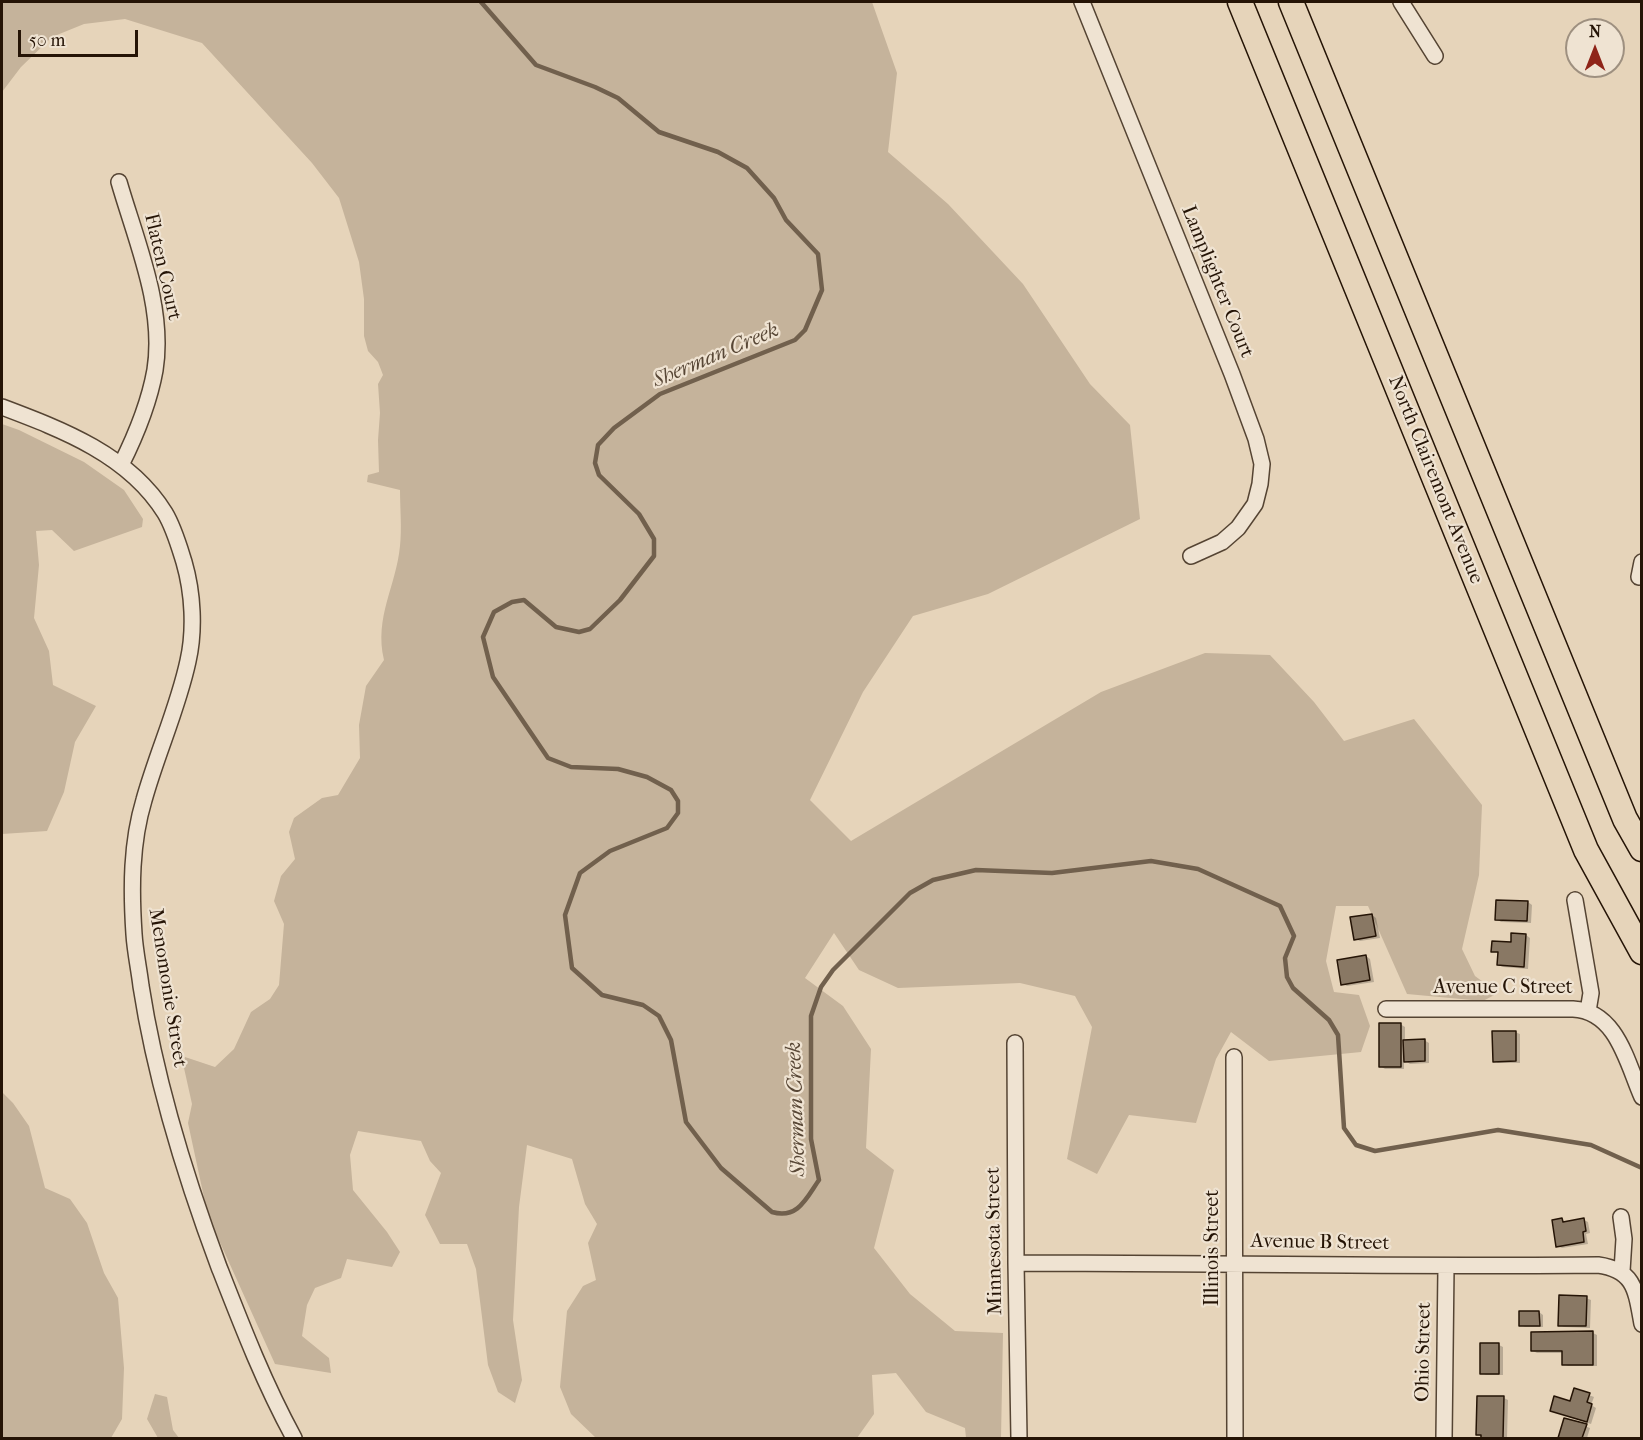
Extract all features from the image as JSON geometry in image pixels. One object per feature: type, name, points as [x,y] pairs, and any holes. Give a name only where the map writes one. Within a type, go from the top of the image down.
[{"type":"main road","name":"North Clairemont Avenue","points":[[1240,2],[1586,850],[1638,943]]},
{"type":"main road","points":[[1291,2],[1625,819],[1641,849]]},
{"type":"street","name":"Lamplighter Court","points":[[1082,2],[1232,374],[1256,439],[1262,464],[1255,504],[1238,528],[1222,542],[1191,556]]},
{"type":"street","points":[[1401,2],[1435,56]]},
{"type":"street","name":"Flaten Court","points":[[119,182],[149,284],[157,345],[149,398],[138,429],[121,465]]},
{"type":"street","name":"Menomonie Street","points":[[2,407],[83,441],[121,465],[141,481],[165,514],[177,539],[187,571],[192,605],[189,660],[143,801],[134,852],[132,888],[134,937],[145,1014],[163,1098],[192,1194],[254,1357],[294,1438]]},
{"type":"street","points":[[1575,900],[1592,993],[1588,1011]]},
{"type":"street","name":"Avenue C Street","points":[[1386,1010],[1573,1009],[1588,1011],[1600,1017],[1614,1034],[1641,1096]]},
{"type":"street","name":"Minnesota Street","points":[[1015,1042],[1019,1438]]},
{"type":"street","name":"Illinois Street","points":[[1234,1057],[1235,1438]]},
{"type":"street","points":[[1621,1217],[1624,1239],[1622,1271],[1636,1294],[1641,1324]]},
{"type":"street","name":"Avenue B Street","points":[[1016,1263],[1234,1263],[1446,1267],[1598,1265],[1622,1271]]},
{"type":"street","name":"Ohio Street","points":[[1444,1438],[1446,1267]]},
{"type":"shaded area","points":[[2,2],[872,2],[897,73],[888,152],[948,204],[1023,284],[1090,384],[1130,425],[1140,519],[988,594],[913,616],[863,692],[810,800],[851,841],[1101,692],[1205,653],[1270,655],[1314,702],[1344,741],[1414,719],[1482,805],[1479,875],[1462,949],[1475,976],[1498,993],[1483,1001],[1407,994],[1368,906],[1336,906],[1326,961],[1334,992],[1359,995],[1370,1026],[1361,1052],[1269,1061],[1231,1032],[1216,1059],[1196,1123],[1129,1115],[1097,1174],[1067,1159],[1092,1027],[1075,996],[1020,983],[898,988],[859,970],[834,933],[805,978],[843,1006],[871,1049],[866,1148],[894,1170],[874,1248],[910,1294],[955,1331],[1003,1333],[1001,1438],[966,1438],[965,1428],[926,1412],[896,1373],[872,1375],[874,1414],[857,1438],[596,1438],[571,1414],[560,1387],[567,1311],[583,1286],[596,1280],[588,1243],[597,1224],[585,1204],[572,1159],[527,1145],[519,1207],[513,1320],[522,1380],[515,1403],[498,1392],[488,1365],[476,1269],[467,1244],[440,1244],[425,1215],[441,1173],[430,1161],[421,1141],[358,1131],[350,1155],[353,1190],[400,1252],[392,1267],[347,1259],[341,1278],[315,1288],[307,1305],[302,1336],[329,1358],[331,1373],[275,1364],[208,1216],[188,1123],[192,1104],[184,1068],[185,1057],[215,1067],[234,1049],[251,1012],[270,999],[279,985],[284,924],[274,901],[281,876],[295,859],[289,832],[294,818],[322,798],[338,795],[360,758],[359,725],[366,686],[384,660],[382,630],[401,539],[400,490],[367,482],[368,475],[379,472],[378,384],[383,375],[378,362],[368,351],[364,336],[364,299],[359,262],[339,198],[312,163],[202,43],[125,19],[84,24],[52,37],[21,67],[2,92]]},
{"type":"shaded area","points":[[2,424],[84,462],[124,490],[143,519],[142,527],[74,551],[52,530],[36,531],[39,565],[34,618],[49,651],[53,685],[96,706],[75,742],[64,792],[47,831],[2,834]]},
{"type":"shaded area","points":[[2,1092],[29,1126],[45,1188],[70,1199],[87,1223],[104,1273],[118,1298],[124,1368],[122,1419],[111,1438],[2,1438]]},
{"type":"shaded area","points":[[155,1394],[167,1397],[173,1430],[179,1438],[158,1438],[147,1419]]},
{"type":"building","points":[[1496,900],[1528,901],[1527,921],[1495,920]]},
{"type":"building","points":[[1372,914],[1376,936],[1354,940],[1350,917]]},
{"type":"building","points":[[1511,933],[1526,934],[1524,967],[1497,965],[1498,952],[1491,952],[1492,941],[1511,942]]},
{"type":"building","points":[[1366,955],[1370,980],[1341,985],[1337,960]]},
{"type":"building","points":[[1379,1023],[1401,1023],[1401,1067],[1379,1067]]},
{"type":"building","points":[[1492,1031],[1516,1031],[1516,1061],[1493,1062]]},
{"type":"building","points":[[1425,1039],[1425,1061],[1404,1062],[1403,1040]]},
{"type":"building","points":[[1562,1218],[1563,1222],[1584,1218],[1586,1231],[1583,1232],[1584,1242],[1556,1247],[1552,1220]]},
{"type":"building","points":[[1559,1295],[1587,1296],[1586,1326],[1558,1326]]},
{"type":"building","points":[[1519,1311],[1539,1311],[1540,1326],[1519,1326]]},
{"type":"building","points":[[1593,1331],[1593,1365],[1562,1365],[1562,1351],[1531,1351],[1531,1332]]},
{"type":"building","points":[[1480,1343],[1499,1343],[1499,1374],[1480,1374]]},
{"type":"building","points":[[1574,1388],[1590,1393],[1587,1402],[1592,1404],[1587,1422],[1550,1411],[1554,1396],[1570,1401]]},
{"type":"building","points":[[1477,1396],[1504,1396],[1503,1438],[1481,1438],[1481,1435],[1476,1435]]},
{"type":"building","points":[[1564,1418],[1587,1424],[1582,1438],[1558,1438]]},
{"type":"waterway","name":"Sherman Creek","points":[[481,2],[536,65],[618,98],[659,132],[718,152],[747,168],[774,198],[786,220],[818,254],[822,290],[805,330],[795,340],[660,394],[614,428],[598,445],[595,463],[599,475],[639,514],[654,539],[654,556],[620,600],[590,629],[579,632],[556,627],[524,600],[512,602],[494,612],[483,637],[493,677],[548,758],[571,767],[618,769],[647,777],[671,790],[678,801],[678,813],[667,828],[610,851],[580,873],[565,915],[572,968],[602,995],[643,1005],[659,1016],[671,1040],[686,1122],[721,1168],[772,1212],[781,1214],[789,1213],[801,1205],[819,1180],[811,1139],[811,1016],[821,987],[833,970],[910,893],[933,880],[976,870],[1052,873],[1151,861],[1198,869],[1280,906],[1294,936],[1285,958],[1287,977],[1293,988],[1329,1020],[1338,1035],[1344,1128],[1356,1145],[1375,1151],[1498,1130],[1591,1145],[1642,1168]]}]
